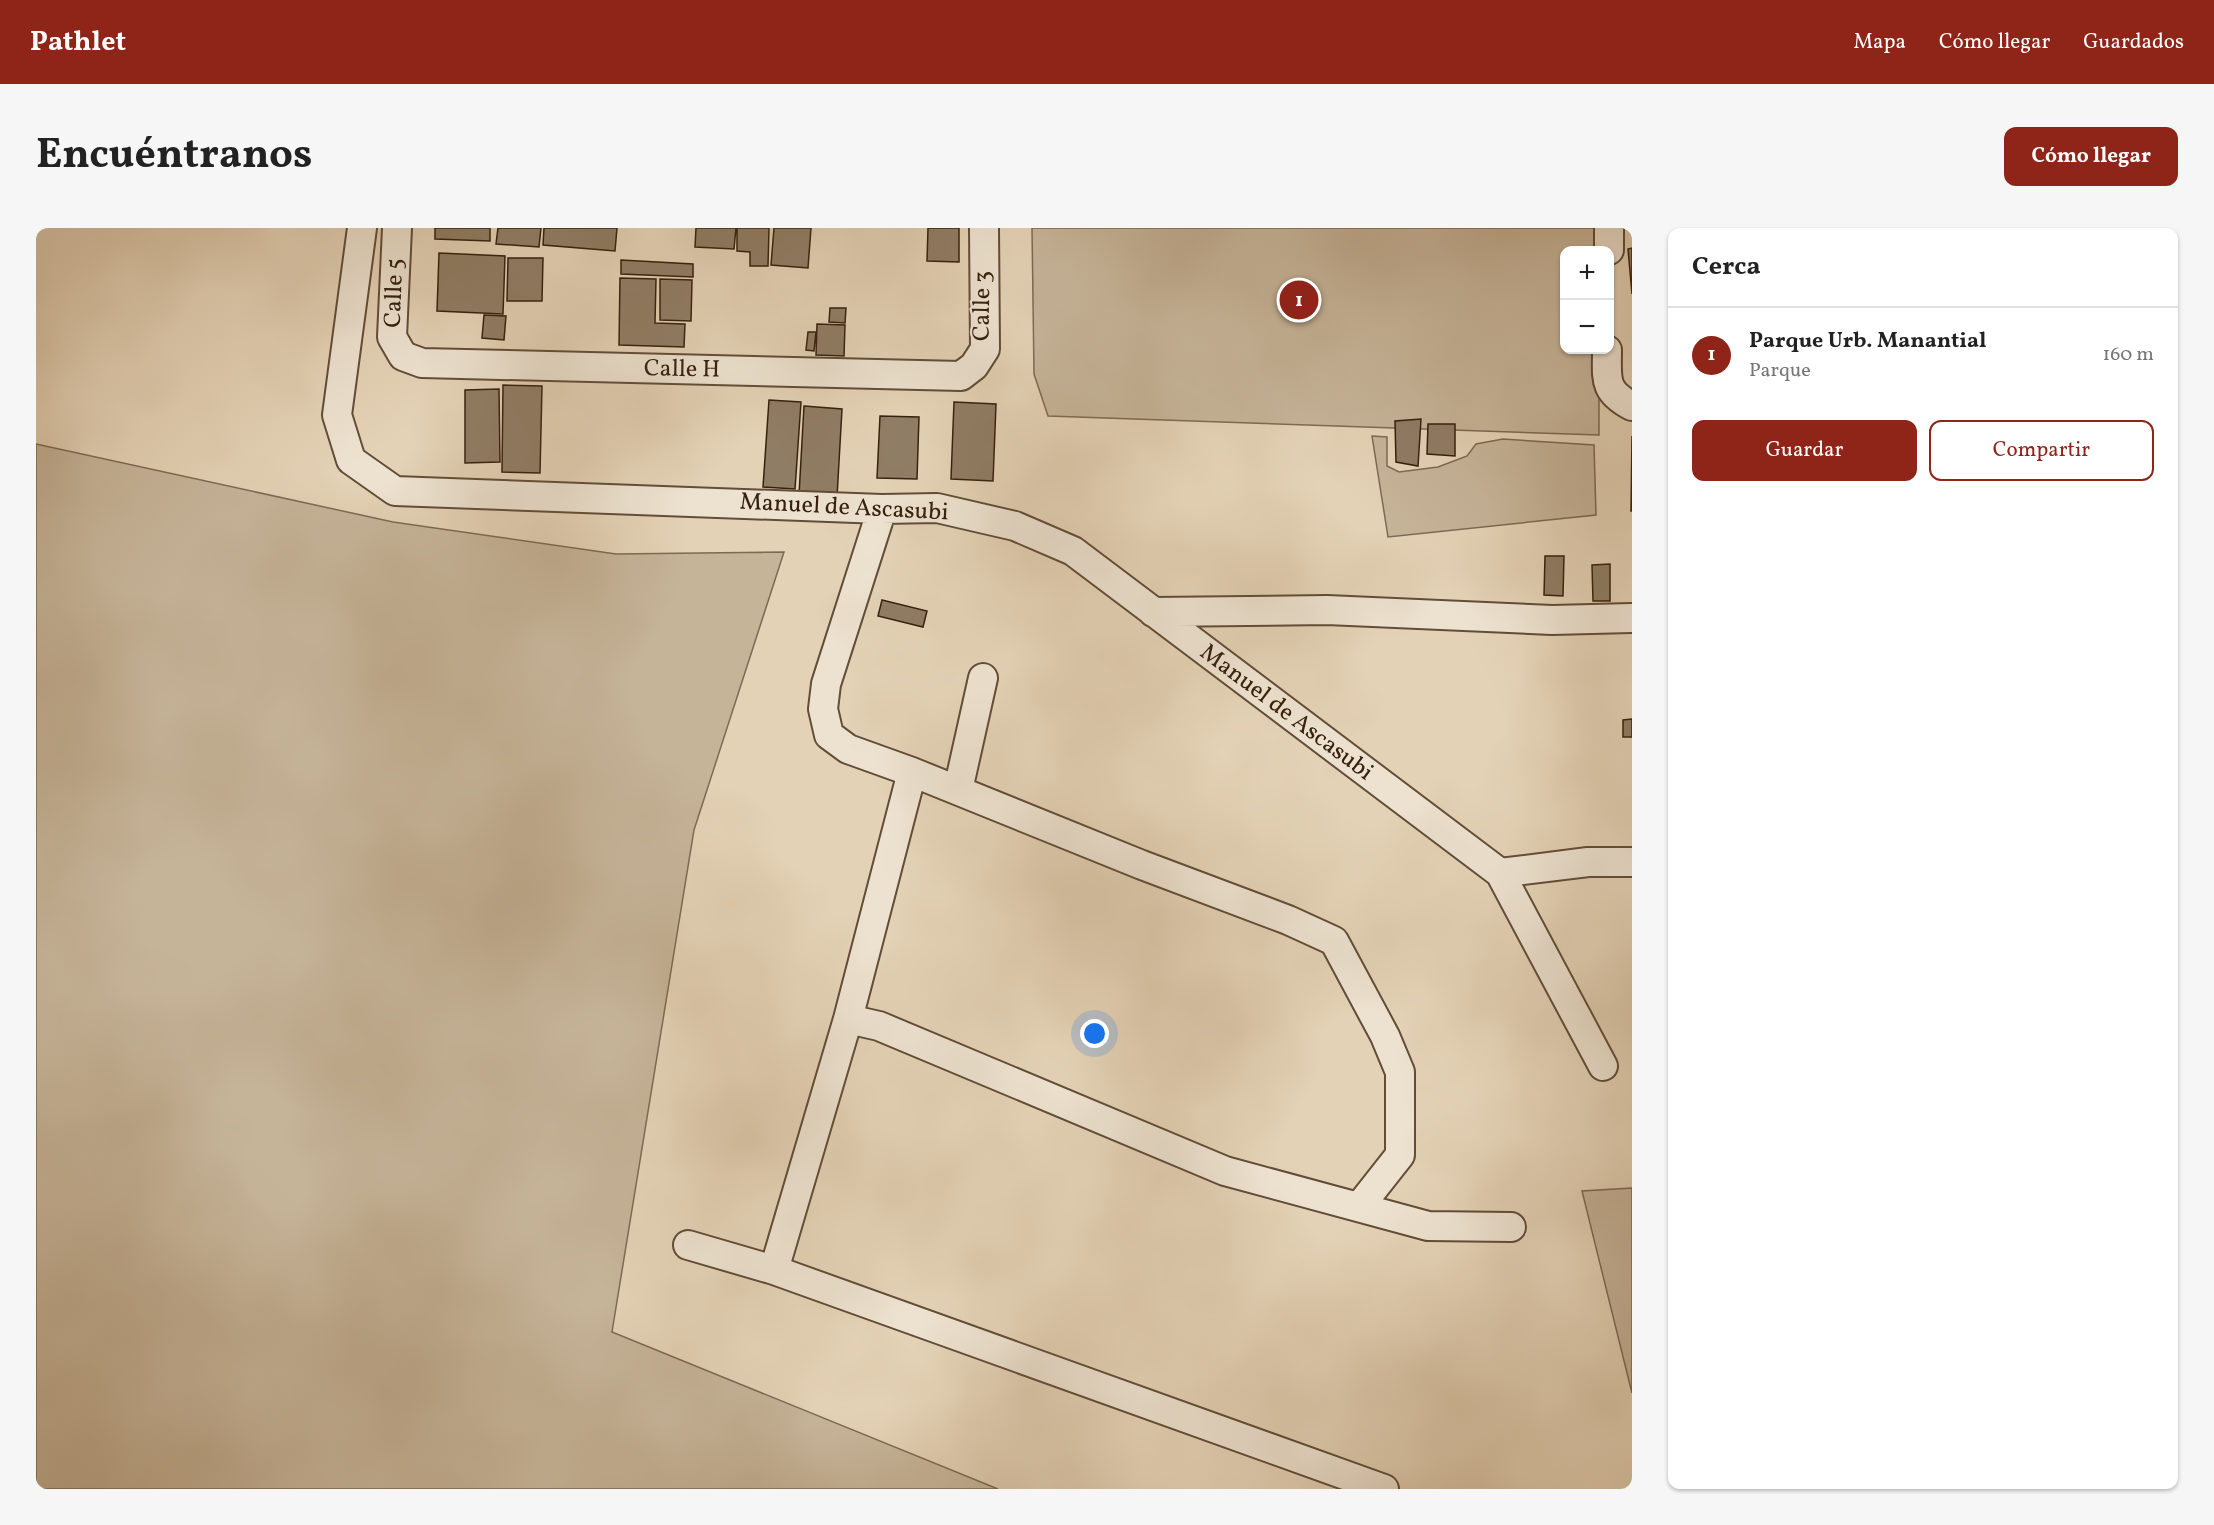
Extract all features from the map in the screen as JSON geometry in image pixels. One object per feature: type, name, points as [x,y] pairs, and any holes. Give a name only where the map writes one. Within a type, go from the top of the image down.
[{"type":"street","name":"Manuel de Ascasubi","points":[[362,228],[337,415],[351,460],[395,491],[882,509],[937,508],[1015,526],[1073,551],[1500,873],[1603,1066]]},
{"type":"street","name":"Calle 5","points":[[397,228],[392,337],[403,356]]},
{"type":"street","name":"Calle 3","points":[[962,376],[974,366],[985,349],[984,228]]},
{"type":"street","points":[[1609,246],[1610,228]]},
{"type":"street","points":[[1607,354],[1607,385],[1618,399],[1632,406]]},
{"type":"street","name":"Calle H","points":[[403,356],[422,363],[962,376]]},
{"type":"street","points":[[882,509],[826,684],[823,709],[829,735],[848,749],[958,790],[1142,866],[1288,920],[1334,941],[1385,1036],[1400,1072],[1400,1155],[1359,1207]]},
{"type":"street","points":[[1153,612],[1327,610],[1552,620],[1632,618]]},
{"type":"street","points":[[958,790],[983,678]]},
{"type":"street","points":[[774,1270],[848,1018],[912,772]]},
{"type":"street","points":[[1500,873],[1588,862],[1632,862]]},
{"type":"street","points":[[848,1018],[879,1026],[1226,1171],[1428,1226],[1511,1227]]},
{"type":"street","points":[[688,1245],[774,1270],[1384,1489]]},
{"type":"shaded area","points":[[1032,228],[1600,228],[1600,246],[1560,246],[1560,354],[1599,354],[1599,435],[1048,416],[1034,374]]},
{"type":"shaded area","points":[[1372,436],[1387,437],[1387,466],[1399,472],[1438,467],[1467,456],[1476,444],[1503,439],[1594,445],[1596,515],[1388,537]]},
{"type":"shaded area","points":[[36,444],[393,522],[616,554],[784,552],[694,830],[612,1332],[998,1489],[36,1489]]},
{"type":"shaded area","points":[[1632,1188],[1632,1393],[1582,1191]]},
{"type":"building","points":[[435,228],[490,228],[490,241],[435,239]]},
{"type":"building","points":[[498,228],[541,228],[539,247],[496,244]]},
{"type":"building","points":[[544,228],[617,228],[615,251],[543,245]]},
{"type":"building","points":[[696,228],[736,228],[734,249],[695,247]]},
{"type":"building","points":[[737,228],[769,228],[768,266],[750,266],[750,252],[737,251]]},
{"type":"building","points":[[774,228],[811,228],[808,268],[771,265]]},
{"type":"building","points":[[928,228],[959,228],[959,262],[927,261]]},
{"type":"building","points":[[1632,248],[1632,294],[1628,249]]},
{"type":"building","points":[[439,253],[505,256],[503,314],[437,311]]},
{"type":"building","points":[[508,258],[543,258],[542,301],[507,301]]},
{"type":"building","points":[[621,260],[693,264],[693,277],[621,274]]},
{"type":"building","points":[[620,278],[656,279],[655,323],[685,324],[684,347],[619,345]]},
{"type":"building","points":[[660,279],[692,280],[691,321],[660,320]]},
{"type":"building","points":[[830,308],[846,308],[845,323],[829,322]]},
{"type":"building","points":[[484,315],[506,316],[504,340],[482,338]]},
{"type":"building","points":[[817,324],[845,325],[844,356],[816,355]]},
{"type":"building","points":[[808,332],[816,332],[814,351],[806,350]]},
{"type":"building","points":[[503,385],[542,386],[540,473],[502,472]]},
{"type":"building","points":[[499,389],[500,462],[465,463],[465,390]]},
{"type":"building","points":[[769,400],[801,402],[795,489],[763,487]]},
{"type":"building","points":[[954,402],[996,404],[993,481],[951,479]]},
{"type":"building","points":[[804,406],[842,409],[837,497],[799,495]]},
{"type":"building","points":[[880,416],[919,417],[917,479],[877,478]]},
{"type":"building","points":[[1421,419],[1418,466],[1396,462],[1395,421]]},
{"type":"building","points":[[1428,424],[1455,424],[1455,456],[1427,454]]},
{"type":"building","points":[[1632,436],[1632,511],[1631,511]]},
{"type":"building","points":[[1545,556],[1564,556],[1563,596],[1544,595]]},
{"type":"building","points":[[1610,564],[1610,601],[1593,601],[1592,565]]},
{"type":"building","points":[[882,600],[927,611],[923,627],[878,616]]},
{"type":"building","points":[[1632,719],[1632,737],[1623,737],[1623,720]]},
{"type":"place","name":"Parque Urb. Manantial","points":[[1299,300]]}]
